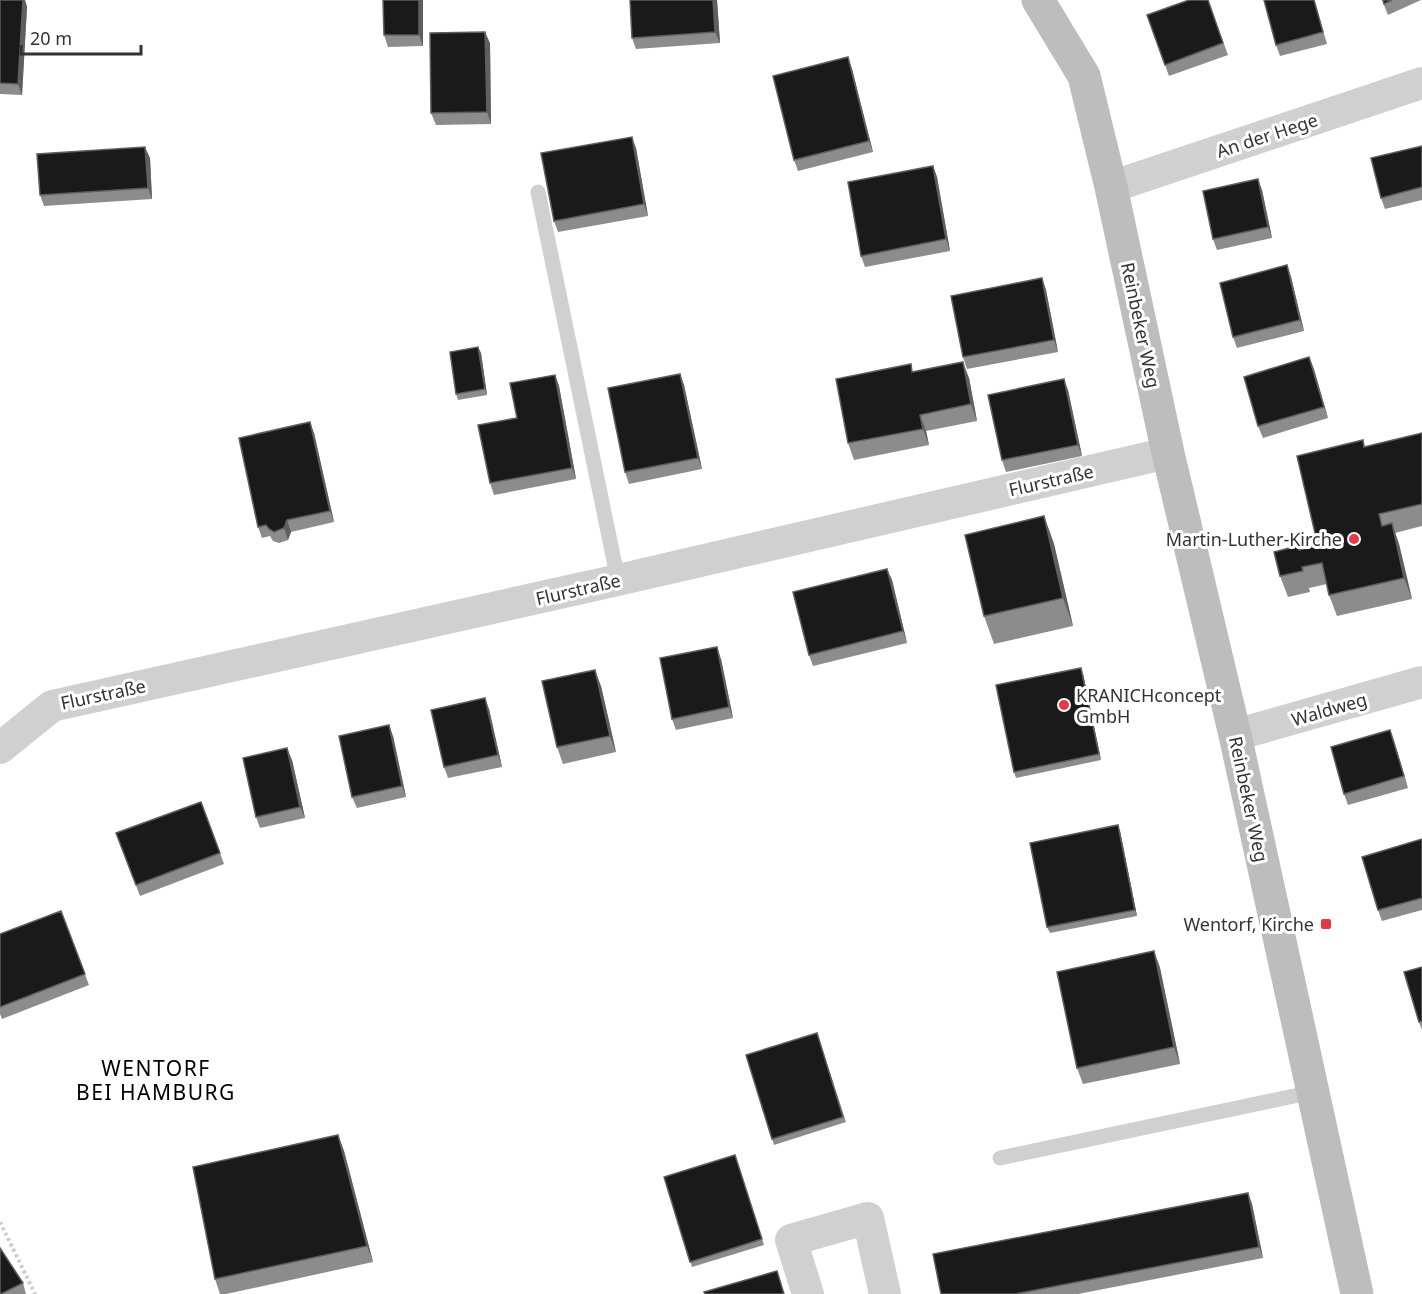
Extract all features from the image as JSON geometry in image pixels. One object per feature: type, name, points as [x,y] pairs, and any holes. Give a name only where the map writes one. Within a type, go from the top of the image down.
[{"type":"main road","name":"Reinbeker Weg","points":[[1038,0],[1084,76],[1111,187],[1168,453],[1236,735],[1357,1294]]},
{"type":"street","name":"An der Hege","points":[[1111,187],[1422,84]]},
{"type":"street","name":"Flurstraße","points":[[0,748],[52,706],[618,580],[1168,453]]},
{"type":"street","name":"Waldweg","points":[[1236,735],[1422,682]]},
{"type":"street","points":[[808,1294],[791,1240],[868,1218],[885,1294]]},
{"type":"lane","points":[[538,192],[618,580]]},
{"type":"lane","points":[[1000,1158],[1313,1092]]},
{"type":"path","points":[[0,1222],[34,1294]]},
{"type":"building","points":[[0,0],[23,0],[18,84],[0,83]]},
{"type":"building","points":[[383,0],[419,0],[419,35],[384,35]]},
{"type":"building","points":[[630,0],[713,0],[715,32],[632,38]]},
{"type":"building","points":[[1189,0],[1208,0],[1223,43],[1165,65],[1147,15]]},
{"type":"building","points":[[1264,0],[1314,0],[1323,32],[1276,45]]},
{"type":"building","points":[[485,32],[487,112],[431,113],[430,33]]},
{"type":"building","points":[[848,57],[869,141],[794,160],[773,76]]},
{"type":"building","points":[[632,137],[644,204],[554,221],[541,153]]},
{"type":"building","points":[[1422,146],[1422,187],[1381,198],[1371,158]]},
{"type":"building","points":[[145,147],[148,188],[40,195],[37,154]]},
{"type":"building","points":[[933,166],[946,239],[861,256],[848,182]]},
{"type":"building","points":[[1258,179],[1268,227],[1213,239],[1203,191]]},
{"type":"building","points":[[1287,265],[1300,320],[1233,337],[1220,283]]},
{"type":"building","points":[[1042,278],[1054,340],[963,357],[951,296]]},
{"type":"building","points":[[478,347],[485,389],[456,394],[450,352]]},
{"type":"building","points":[[1309,357],[1324,407],[1258,426],[1244,377]]},
{"type":"building","points":[[963,362],[971,404],[920,415],[923,429],[848,443],[836,379],[911,364],[912,372]]},
{"type":"building","points":[[680,374],[698,458],[625,472],[608,388]]},
{"type":"building","points":[[555,375],[572,468],[490,483],[478,425],[517,418],[510,383]]},
{"type":"building","points":[[1064,379],[1078,445],[1002,460],[988,395]]},
{"type":"building","points":[[310,422],[330,511],[287,520],[284,528],[274,532],[266,525],[258,527],[239,438]]},
{"type":"building","name":"Martin-Luther-Kirche","points":[[1422,433],[1422,504],[1379,514],[1382,526],[1392,523],[1404,578],[1329,595],[1322,563],[1302,567],[1303,571],[1280,576],[1274,552],[1297,546],[1299,550],[1318,546],[1297,456],[1363,440],[1364,447]]},
{"type":"building","points":[[1044,516],[1063,598],[984,616],[965,535]]},
{"type":"building","points":[[887,569],[903,631],[809,655],[793,592]]},
{"type":"building","points":[[717,647],[729,707],[672,719],[660,658]]},
{"type":"building","points":[[1081,668],[1099,754],[1014,772],[996,685]]},
{"type":"building","points":[[595,670],[610,736],[557,747],[542,681]]},
{"type":"building","points":[[485,698],[498,755],[444,767],[431,710]]},
{"type":"building","points":[[389,725],[402,786],[352,797],[339,736]]},
{"type":"building","points":[[1390,730],[1404,776],[1344,794],[1331,747]]},
{"type":"building","points":[[287,748],[300,807],[256,817],[243,758]]},
{"type":"building","points":[[201,802],[220,853],[136,885],[116,833]]},
{"type":"building","points":[[1118,825],[1135,910],[1047,927],[1030,843]]},
{"type":"building","points":[[1422,839],[1422,898],[1378,910],[1362,857]]},
{"type":"building","points":[[61,911],[85,974],[0,1007],[0,934]]},
{"type":"building","points":[[1154,951],[1174,1047],[1077,1068],[1057,972]]},
{"type":"building","points":[[1422,967],[1422,1021],[1419,1022],[1404,972]]},
{"type":"building","points":[[817,1033],[843,1117],[772,1139],[746,1055]]},
{"type":"building","points":[[338,1135],[367,1246],[215,1279],[193,1167]]},
{"type":"building","points":[[735,1155],[762,1239],[690,1262],[664,1177]]},
{"type":"building","points":[[1248,1193],[1259,1247],[1015,1294],[941,1294],[933,1254]]},
{"type":"building","points":[[0,1248],[23,1283],[1,1294],[0,1294]]},
{"type":"building","points":[[777,1271],[784,1294],[705,1294],[704,1292]]},
{"type":"place","name":"Martin-Luther-Kirche","points":[[1354,539]]},
{"type":"place","name":"KRANICHconcept GmbH","points":[[1064,705]]},
{"type":"place","name":"Wentorf, Kirche","points":[[1326,924]]},
{"type":"district","name":"WENTORF BEI HAMBURG","points":[[156,1080]]}]
